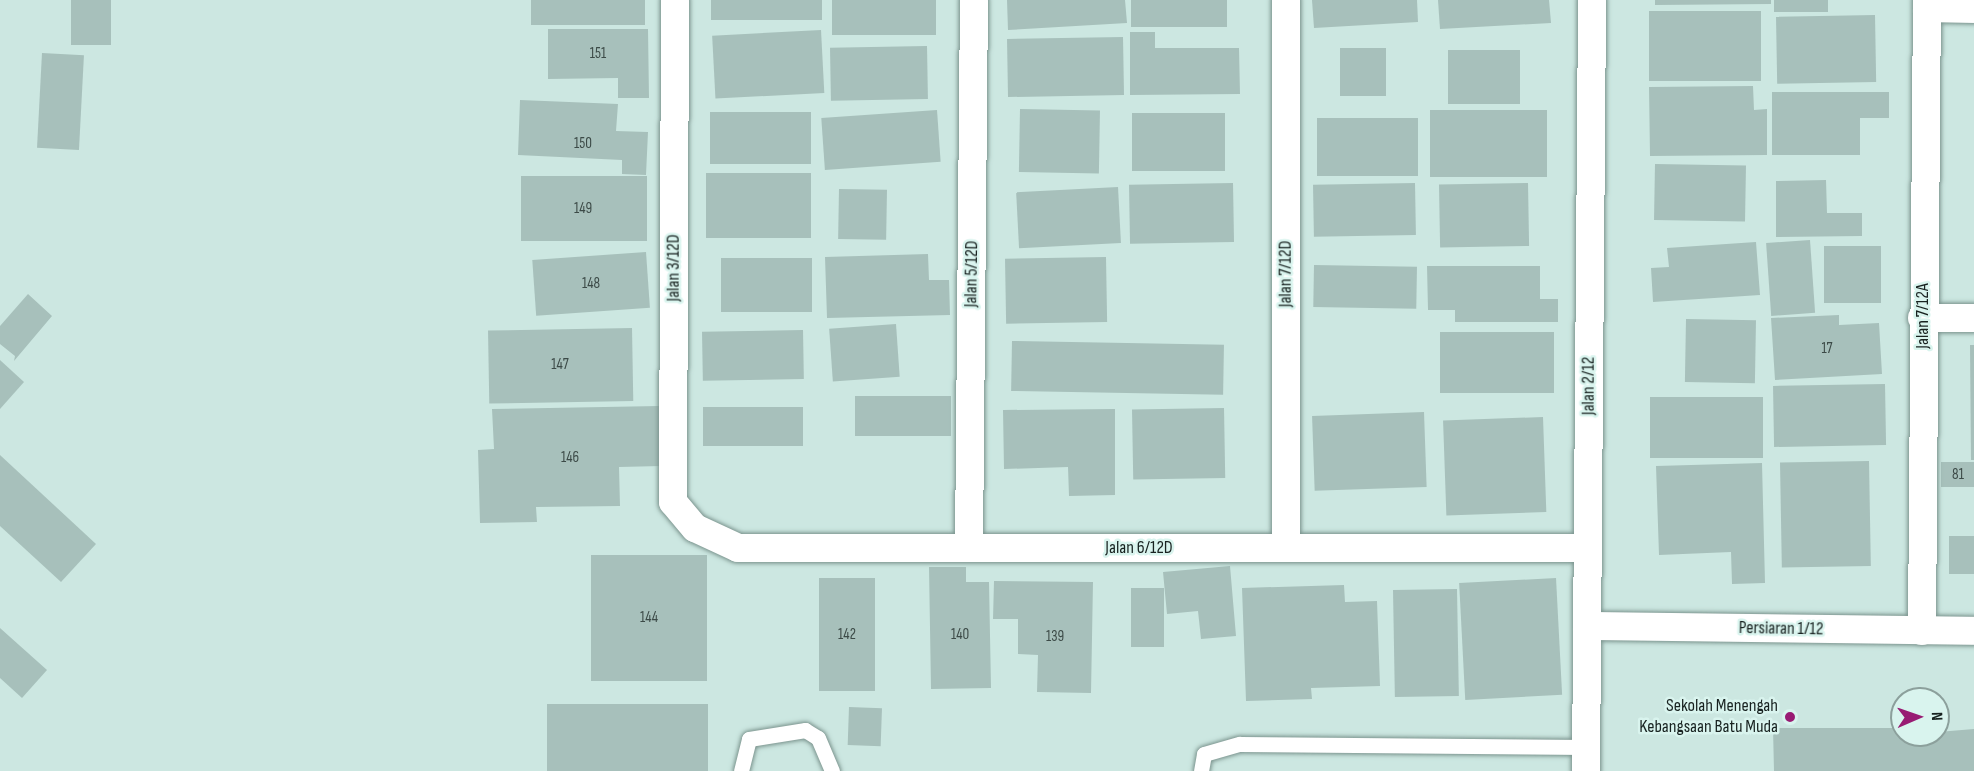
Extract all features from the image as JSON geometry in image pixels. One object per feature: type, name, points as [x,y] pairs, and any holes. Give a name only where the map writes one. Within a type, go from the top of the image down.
[{"type":"street","name":"Jalan 3/12D","points":[[675,0],[673,502],[695,528]]},
{"type":"street","name":"Jalan 5/12D","points":[[969,548],[974,0]]},
{"type":"street","name":"Jalan 7/12D","points":[[1286,0],[1286,548]]},
{"type":"street","name":"Jalan 2/12","points":[[1586,759],[1592,0]]},
{"type":"street","points":[[1927,4],[1974,9]]},
{"type":"street","name":"Jalan 7/12A","points":[[1922,631],[1922,318],[1927,4]]},
{"type":"street","points":[[1922,318],[1974,318]]},
{"type":"street","name":"Jalan 6/12D","points":[[695,528],[738,548],[1588,548]]},
{"type":"street","name":"Persiaran 1/12","points":[[1587,626],[1974,631]]},
{"type":"lane","points":[[741,771],[749,739],[805,729],[818,738],[832,771]]},
{"type":"lane","points":[[1201,771],[1204,754],[1240,744],[1586,759]]},
{"type":"building","points":[[71,0],[111,0],[111,45],[71,45]]},
{"type":"building","points":[[531,0],[645,0],[645,25],[531,25]]},
{"type":"building","points":[[711,0],[822,0],[822,20],[711,20]]},
{"type":"building","points":[[832,0],[936,0],[936,35],[832,35]]},
{"type":"building","points":[[1007,0],[1125,0],[1127,23],[1008,30]]},
{"type":"building","points":[[1131,0],[1227,0],[1227,27],[1131,27]]},
{"type":"building","points":[[1312,0],[1417,0],[1418,22],[1314,28]]},
{"type":"building","points":[[1438,0],[1549,0],[1551,23],[1440,29]]},
{"type":"building","points":[[1655,0],[1771,0],[1771,4],[1655,5]]},
{"type":"building","points":[[1774,0],[1828,0],[1828,12],[1774,12]]},
{"type":"building","points":[[1649,11],[1761,11],[1761,81],[1649,81]]},
{"type":"building","points":[[1875,15],[1876,82],[1777,84],[1776,17]]},
{"type":"building","points":[[548,29],[648,29],[649,98],[618,98],[618,78],[548,79]]},
{"type":"building","points":[[821,30],[824,93],[715,99],[712,36]]},
{"type":"building","points":[[1130,32],[1155,32],[1155,48],[1239,48],[1240,94],[1130,95]]},
{"type":"building","points":[[1123,37],[1124,95],[1008,97],[1007,39]]},
{"type":"building","points":[[927,46],[928,99],[831,101],[830,48]]},
{"type":"building","points":[[1340,48],[1386,48],[1386,96],[1340,96]]},
{"type":"building","points":[[1448,50],[1520,50],[1520,104],[1448,104]]},
{"type":"building","points":[[42,53],[84,55],[79,150],[37,148]]},
{"type":"building","points":[[1753,86],[1754,110],[1767,109],[1767,155],[1650,156],[1649,87]]},
{"type":"building","points":[[1772,92],[1889,92],[1889,118],[1860,118],[1860,155],[1772,155]]},
{"type":"building","points":[[520,100],[618,104],[616,131],[648,132],[646,175],[622,174],[622,160],[518,155]]},
{"type":"building","points":[[1020,109],[1100,110],[1099,173],[1019,172]]},
{"type":"building","points":[[937,110],[941,162],[825,170],[821,118]]},
{"type":"building","points":[[1430,110],[1547,110],[1547,177],[1430,177]]},
{"type":"building","points":[[710,112],[811,112],[811,164],[710,164]]},
{"type":"building","points":[[1132,113],[1225,113],[1225,171],[1132,171]]},
{"type":"building","points":[[1317,118],[1418,118],[1418,176],[1317,176]]},
{"type":"building","points":[[1655,164],[1746,166],[1745,222],[1654,220]]},
{"type":"building","points":[[706,173],[811,173],[811,238],[706,238]]},
{"type":"building","points":[[521,176],[647,176],[647,241],[521,241]]},
{"type":"building","points":[[1826,180],[1827,213],[1862,213],[1862,236],[1776,237],[1776,181]]},
{"type":"building","points":[[1233,183],[1234,242],[1130,244],[1129,185]]},
{"type":"building","points":[[1415,183],[1416,235],[1314,237],[1313,185]]},
{"type":"building","points":[[1528,183],[1529,246],[1440,248],[1439,185]]},
{"type":"building","points":[[1118,187],[1121,243],[1019,248],[1016,192]]},
{"type":"building","points":[[839,189],[887,190],[886,240],[838,239]]},
{"type":"building","points":[[1810,240],[1815,313],[1771,316],[1766,243]]},
{"type":"building","points":[[1756,242],[1760,295],[1653,302],[1651,268],[1669,267],[1667,248]]},
{"type":"building","points":[[1824,246],[1881,246],[1881,303],[1824,303]]},
{"type":"building","points":[[646,252],[650,308],[536,316],[532,260]]},
{"type":"building","points":[[928,254],[929,280],[949,280],[950,315],[827,318],[825,257]]},
{"type":"building","points":[[1106,257],[1107,322],[1006,324],[1005,259]]},
{"type":"building","points":[[721,258],[812,258],[812,312],[721,312]]},
{"type":"building","points":[[1314,265],[1417,267],[1416,309],[1313,307]]},
{"type":"building","points":[[1427,266],[1540,266],[1540,299],[1558,299],[1558,322],[1455,322],[1455,310],[1428,310]]},
{"type":"building","points":[[28,294],[52,316],[14,361],[15,356],[0,344],[0,326]]},
{"type":"building","points":[[1839,315],[1839,325],[1879,323],[1882,374],[1775,380],[1771,318]]},
{"type":"building","points":[[1686,319],[1756,320],[1755,383],[1685,382]]},
{"type":"building","points":[[896,324],[900,377],[833,382],[829,329]]},
{"type":"building","points":[[632,328],[633,401],[489,404],[488,331]]},
{"type":"building","points":[[803,330],[804,379],[703,381],[702,332]]},
{"type":"building","points":[[1440,332],[1554,332],[1554,393],[1440,393]]},
{"type":"building","points":[[1012,341],[1224,345],[1223,395],[1011,391]]},
{"type":"building","points":[[1970,345],[1974,345],[1974,460],[1971,460]]},
{"type":"building","points":[[0,360],[24,382],[0,409]]},
{"type":"building","points":[[1885,384],[1886,445],[1774,447],[1773,386]]},
{"type":"building","points":[[855,396],[951,396],[951,436],[855,436]]},
{"type":"building","points":[[1650,397],[1763,397],[1763,458],[1650,458]]},
{"type":"building","points":[[659,406],[661,466],[619,467],[620,506],[536,507],[537,522],[480,523],[478,450],[494,449],[492,409]]},
{"type":"building","points":[[703,407],[803,407],[803,446],[703,446]]},
{"type":"building","points":[[1224,408],[1225,478],[1133,480],[1132,410]]},
{"type":"building","points":[[1115,409],[1115,495],[1069,496],[1068,467],[1004,469],[1003,410]]},
{"type":"building","points":[[1424,412],[1427,487],[1315,491],[1312,416]]},
{"type":"building","points":[[1543,417],[1546,512],[1446,515],[1443,420]]},
{"type":"building","points":[[0,455],[96,544],[61,582],[0,526]]},
{"type":"building","points":[[1869,461],[1871,566],[1782,568],[1780,463]]},
{"type":"building","points":[[1941,462],[1974,462],[1974,487],[1941,487]]},
{"type":"building","points":[[1762,463],[1765,583],[1732,584],[1731,552],[1659,555],[1656,466]]},
{"type":"building","points":[[1949,536],[1974,536],[1974,574],[1949,574]]},
{"type":"building","points":[[591,555],[707,555],[707,681],[591,681]]},
{"type":"building","points":[[1230,566],[1236,636],[1201,639],[1198,611],[1167,614],[1163,572]]},
{"type":"building","points":[[929,567],[966,567],[966,582],[989,582],[991,688],[931,689]]},
{"type":"building","points":[[819,578],[875,578],[875,691],[819,691]]},
{"type":"building","points":[[1556,578],[1562,695],[1465,700],[1459,583]]},
{"type":"building","points":[[994,581],[1093,582],[1091,693],[1037,692],[1038,655],[1018,654],[1018,619],[993,619]]},
{"type":"building","points":[[1344,585],[1345,602],[1377,601],[1380,686],[1311,688],[1312,699],[1246,701],[1242,588]]},
{"type":"building","points":[[1131,588],[1164,588],[1164,647],[1131,647]]},
{"type":"building","points":[[1457,589],[1459,696],[1395,697],[1393,590]]},
{"type":"building","points":[[0,628],[47,670],[22,698],[0,678]]},
{"type":"building","points":[[547,704],[708,704],[708,771],[547,771]]},
{"type":"building","points":[[849,707],[882,708],[881,746],[848,745]]},
{"type":"building","points":[[1773,728],[1890,728],[1890,747],[1950,747],[1950,731],[1974,729],[1974,771],[1774,771]]},
{"type":"place","name":"Sekolah Menengah Kebangsaan Batu Muda","points":[[1790,717]]}]
